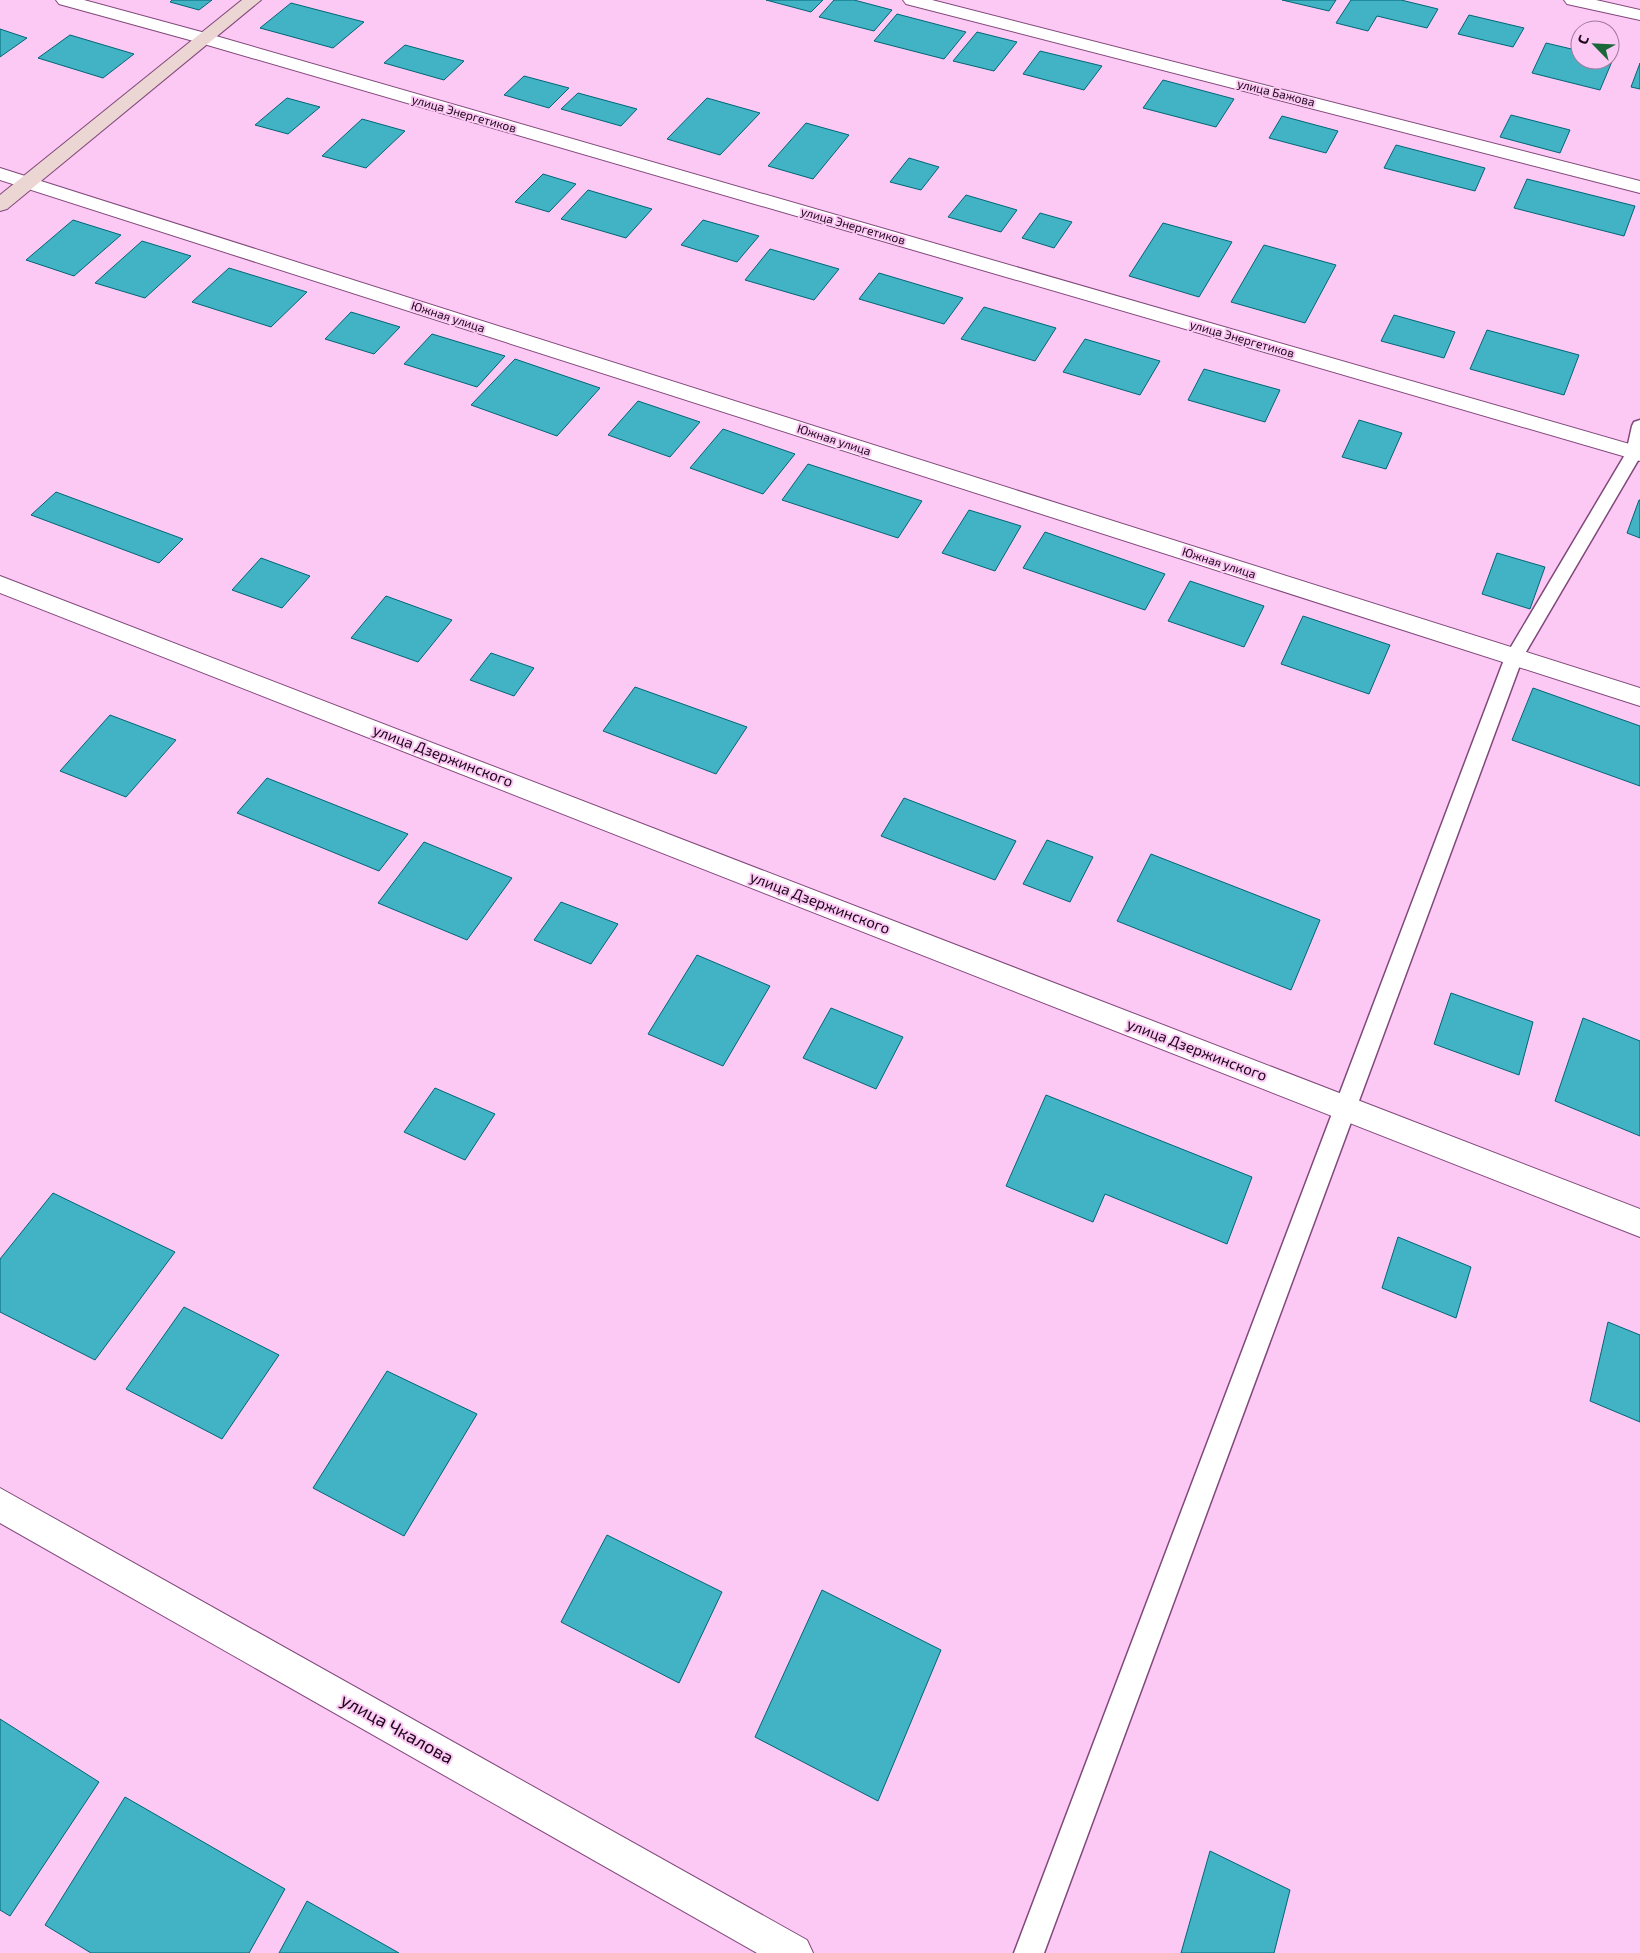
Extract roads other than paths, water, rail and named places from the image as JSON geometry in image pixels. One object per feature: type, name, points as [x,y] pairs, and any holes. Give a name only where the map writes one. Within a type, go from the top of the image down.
[{"type":"main road","points":[[0,205],[252,0]]},
{"type":"street","name":"улица Энергетиков","points":[[65,0],[203,38],[1637,454]]},
{"type":"street","name":"улица Бажова","points":[[912,0],[1640,187]]},
{"type":"street","points":[[1573,0],[1640,15]]},
{"type":"street","name":"Южная улица","points":[[0,174],[1640,697]]},
{"type":"street","name":"улица Дзержинского","points":[[0,584],[1640,1223]]},
{"type":"street","name":"улица Чкалова","points":[[0,1505],[794,1953]]},
{"type":"lane","points":[[1029,1953],[1514,657],[1637,454],[1640,426]]}]
